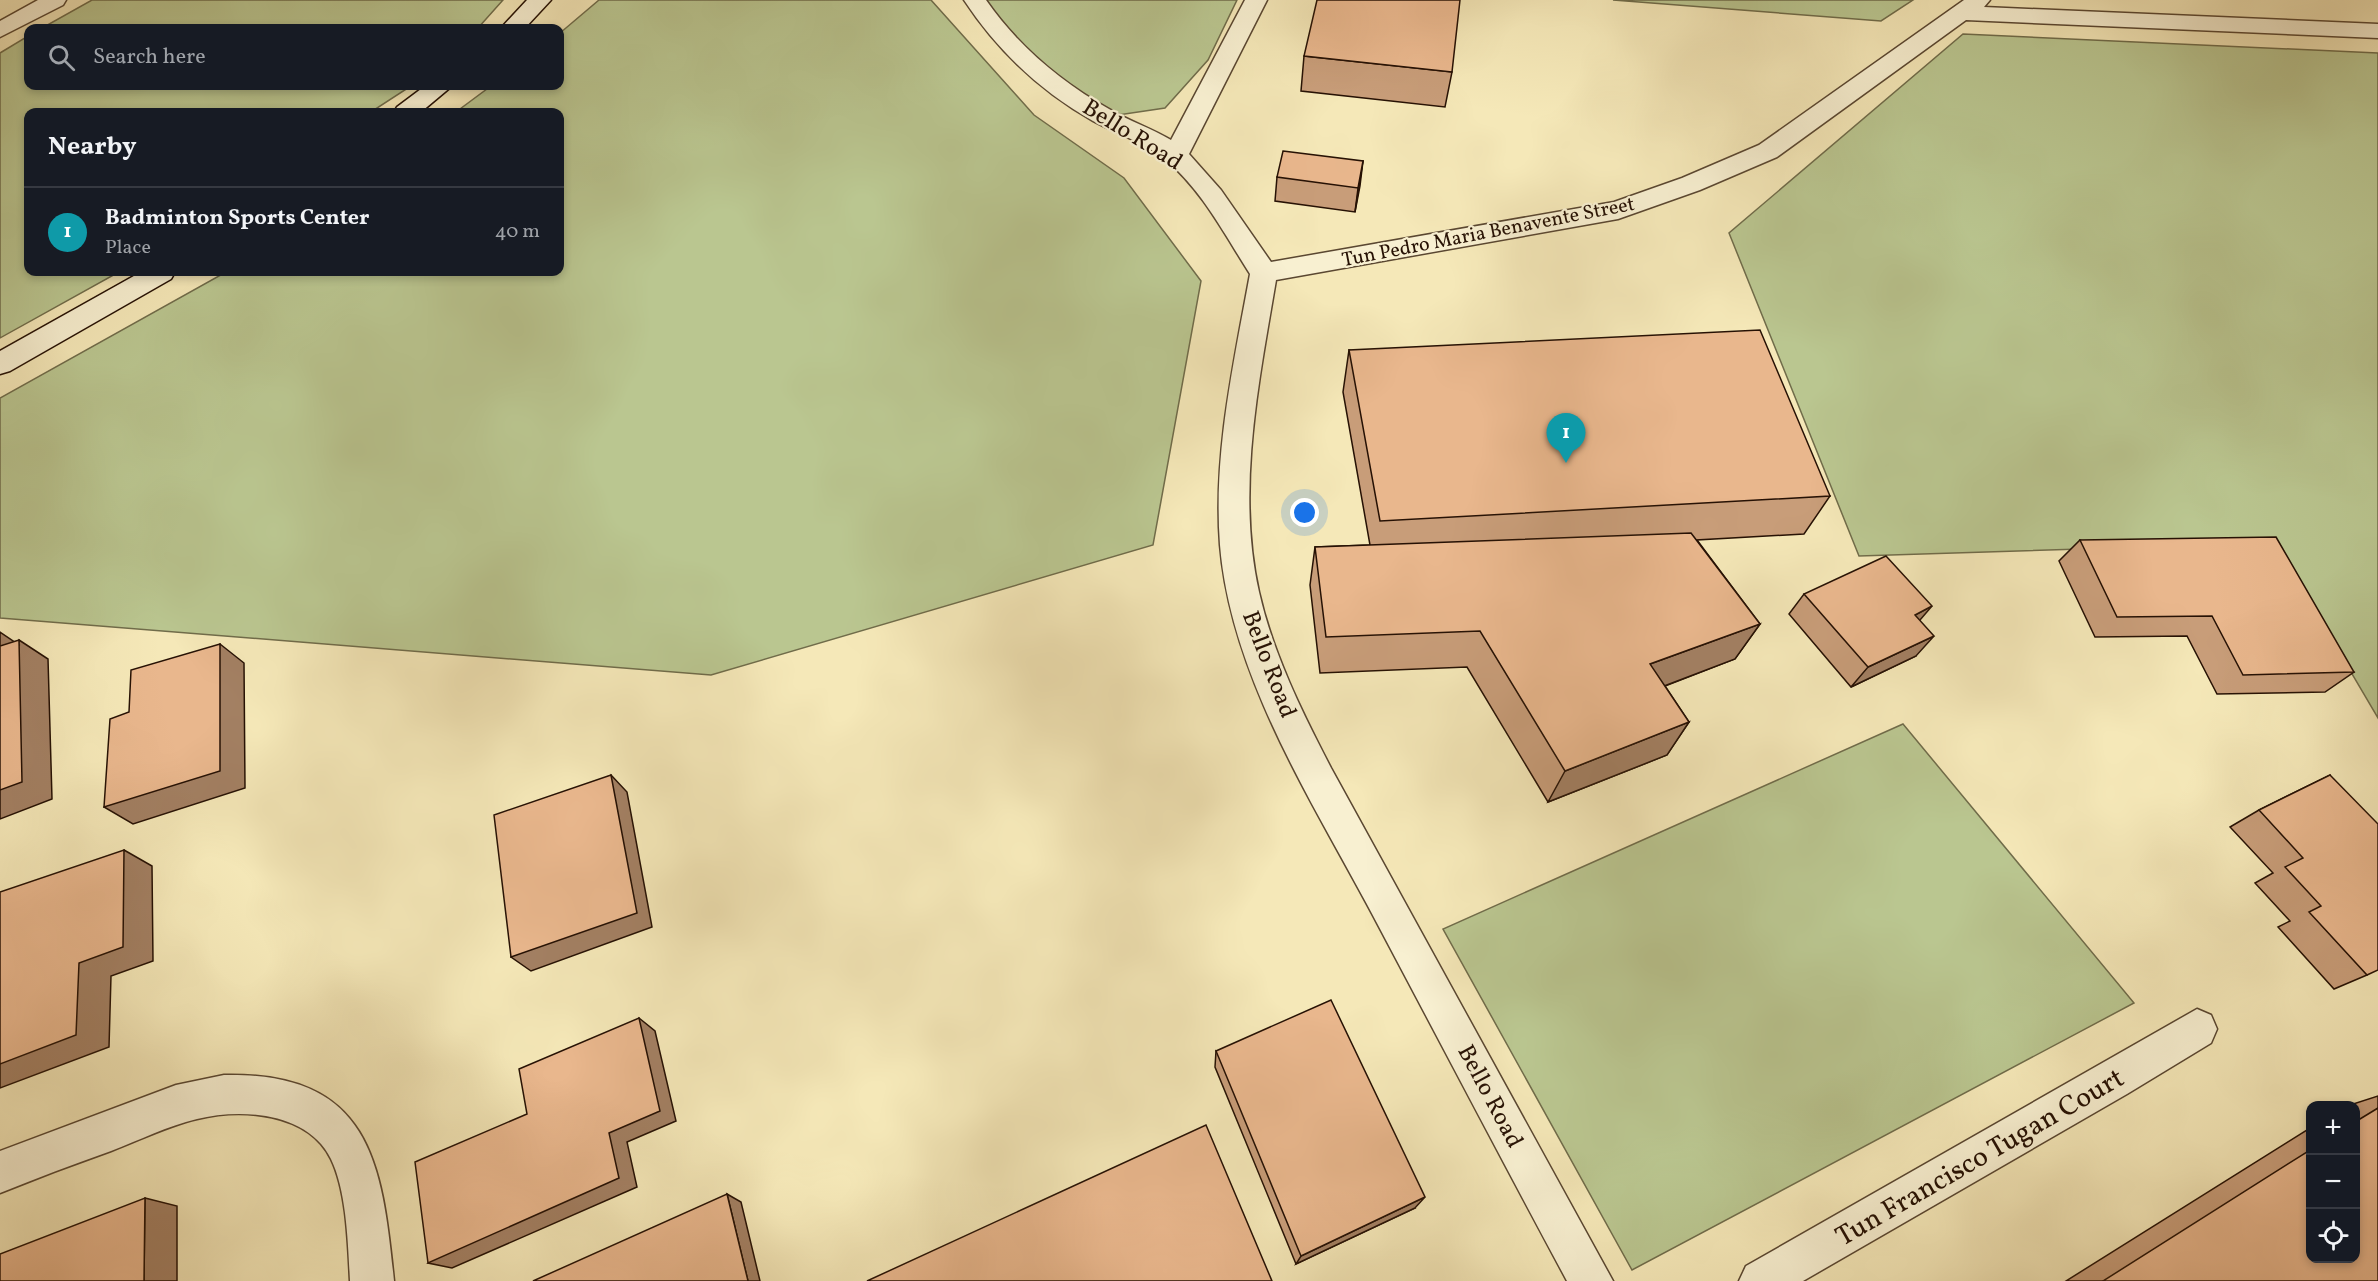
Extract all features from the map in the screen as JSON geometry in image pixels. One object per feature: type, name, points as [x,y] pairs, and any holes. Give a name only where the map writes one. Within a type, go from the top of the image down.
[{"type":"street","points":[[0,30],[55,0]]},
{"type":"street","points":[[516,24],[540,0]]},
{"type":"street","name":"Bello Road","points":[[975,0],[999,36],[1024,60],[1100,114],[1176,155],[1198,177],[1264,273],[1247,367],[1235,475],[1236,548],[1252,628],[1285,710],[1331,802],[1591,1281]]},
{"type":"street","points":[[1176,155],[1256,0]]},
{"type":"street","points":[[1970,7],[2378,31]]},
{"type":"street","name":"Tun Pedro Maria Benavente Street","points":[[1264,273],[1618,210],[1691,184],[1768,151],[1840,102],[1970,7]]},
{"type":"street","points":[[411,108],[435,90]]},
{"type":"street","points":[[0,364],[154,276]]},
{"type":"street","name":"Tun Francisco Tugan Court","points":[[1761,1281],[2103,1086],[2197,1029]]},
{"type":"street","points":[[0,1172],[205,1097],[274,1096],[327,1122],[345,1144],[357,1180],[367,1228],[372,1281]]},
{"type":"green space","points":[[92,0],[503,0],[482,24],[49,24]]},
{"type":"green space","points":[[599,0],[931,0],[1034,115],[1124,178],[1201,281],[1153,545],[711,675],[0,618],[0,398],[219,276],[564,276],[564,108],[461,108],[486,90],[564,90],[564,30]]},
{"type":"green space","points":[[975,0],[1237,0],[1208,60],[1165,108],[1118,115],[1052,81]]},
{"type":"green space","points":[[1613,0],[1913,0],[1881,21]]},
{"type":"green space","points":[[1963,34],[2378,53],[2378,718],[2275,543],[1859,556],[1729,233]]},
{"type":"green space","points":[[24,38],[24,90],[405,90],[377,108],[24,108],[24,276],[112,276],[0,338],[0,53]]},
{"type":"green space","points":[[1903,724],[2134,1003],[1632,1270],[1443,929]]},
{"type":"building","points":[[1317,0],[1460,0],[1452,72],[1304,56]]},
{"type":"building","points":[[1283,151],[1363,161],[1358,188],[1277,177]]},
{"type":"building","points":[[1760,330],[1830,496],[1380,521],[1349,350]]},
{"type":"building","points":[[1691,533],[1760,624],[1650,664],[1689,722],[1565,771],[1480,631],[1326,637],[1315,547]]},
{"type":"building","points":[[2276,537],[2354,672],[2243,675],[2212,616],[2117,617],[2080,540]]},
{"type":"building","points":[[1886,556],[1932,606],[1915,615],[1934,636],[1868,667],[1804,594]]},
{"type":"building","points":[[19,640],[22,782],[0,790],[0,646]]},
{"type":"building","points":[[220,644],[220,771],[104,807],[110,719],[129,712],[131,670]]},
{"type":"building","points":[[611,775],[637,913],[511,957],[494,815]]},
{"type":"building","points":[[2330,775],[2378,824],[2378,970],[2367,975],[2309,912],[2321,906],[2285,867],[2303,858],[2259,810]]},
{"type":"building","points":[[124,850],[123,947],[79,963],[76,1035],[0,1064],[0,892]]},
{"type":"building","points":[[1331,1000],[1425,1197],[1301,1256],[1216,1051]]},
{"type":"building","points":[[639,1018],[660,1111],[609,1133],[619,1178],[428,1263],[415,1162],[527,1114],[519,1069]]},
{"type":"building","points":[[2378,1108],[2378,1281],[2103,1281],[2306,1153],[2306,1263],[2360,1263],[2360,1119]]},
{"type":"building","points":[[1206,1125],[1272,1281],[867,1281]]},
{"type":"building","points":[[727,1194],[748,1281],[533,1281]]},
{"type":"building","points":[[145,1198],[144,1281],[0,1281],[0,1254]]},
{"type":"place","name":"Badminton Sports Center","points":[[1566,463]]}]
